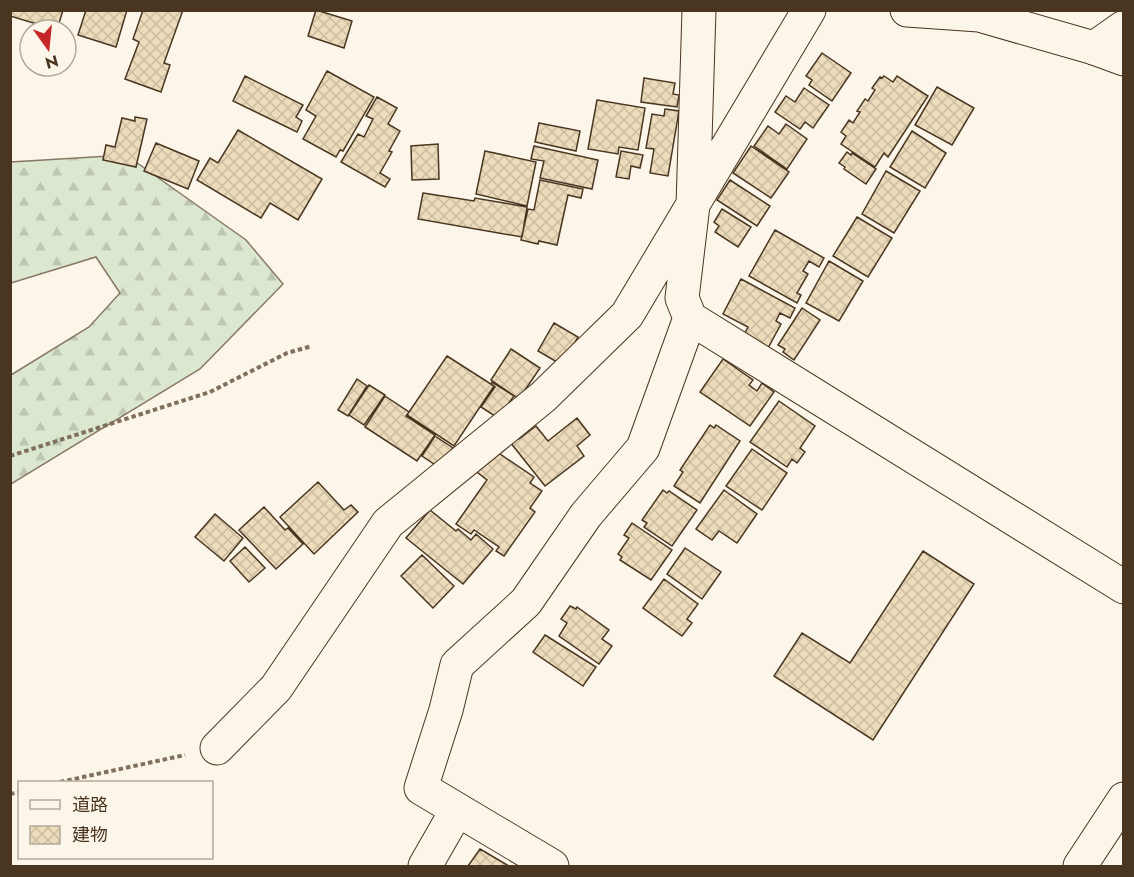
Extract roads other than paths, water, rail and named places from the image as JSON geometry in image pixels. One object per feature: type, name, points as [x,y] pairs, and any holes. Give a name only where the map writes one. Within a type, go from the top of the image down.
[{"type":"street","points":[[699,10],[693,205],[682,298],[690,318],[1124,587]]},
{"type":"street","points":[[217,748],[276,688],[388,523],[543,397],[627,315],[809,10]]},
{"type":"street","points":[[907,10],[979,15],[1109,54],[1124,27]]},
{"type":"street","points":[[552,867],[421,788],[458,665],[525,602],[586,515],[643,448],[690,318]]},
{"type":"street","points":[[1080,867],[1124,799]]},
{"type":"street","points":[[425,867],[457,810]]}]
